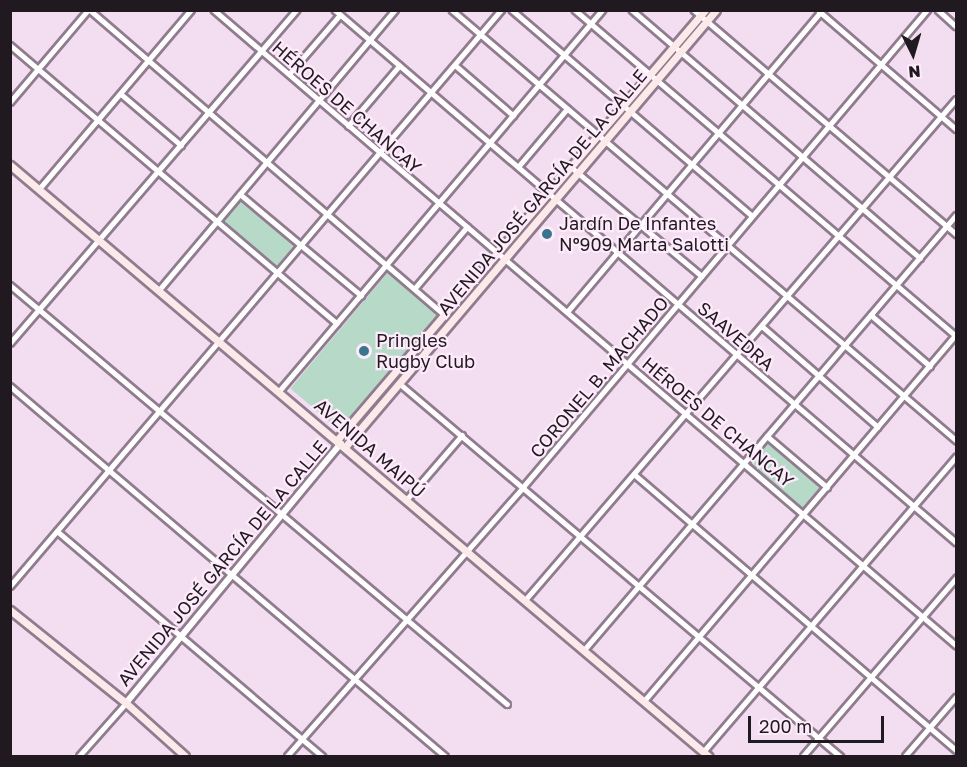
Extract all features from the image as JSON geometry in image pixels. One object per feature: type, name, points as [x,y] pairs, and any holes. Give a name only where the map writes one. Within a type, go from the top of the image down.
[{"type":"main road","name":"AVENIDA JOSÉ GARCÍA DE LA CALLE","points":[[341,443],[399,382],[630,113],[656,81],[701,15],[716,10]]},
{"type":"main road","name":"AVENIDA JOSÉ GARCÍA DE LA CALLE","points":[[341,443],[445,315],[548,194],[650,76],[678,49]]},
{"type":"main road","name":"AVENIDA MAIPÚ","points":[[10,165],[101,240],[218,342],[280,390],[706,754]]},
{"type":"main road","points":[[10,610],[126,703],[184,756]]},
{"type":"street","points":[[10,102],[89,10],[445,315]]},
{"type":"street","points":[[39,189],[191,10]]},
{"type":"street","name":"HÉROES DE CHANCAY","points":[[214,10],[957,645]]},
{"type":"street","points":[[10,343],[101,240],[296,10]]},
{"type":"street","name":"SAAVEDRA","points":[[335,10],[957,542]]},
{"type":"street","points":[[452,10],[604,142],[957,440]]},
{"type":"street","points":[[10,586],[501,10]]},
{"type":"street","points":[[512,10],[752,216]]},
{"type":"street","points":[[575,10],[956,336],[644,701]]},
{"type":"street","points":[[280,390],[602,10]]},
{"type":"street","points":[[632,10],[920,258]]},
{"type":"street","name":"CORONEL B. MACHADO","points":[[287,756],[404,619],[523,487],[927,10]]},
{"type":"street","points":[[938,10],[957,26]]},
{"type":"street","points":[[159,290],[393,11]]},
{"type":"street","points":[[567,312],[820,11],[957,129]]},
{"type":"street","points":[[289,74],[340,15]]},
{"type":"street","points":[[701,15],[957,234]]},
{"type":"street","points":[[10,45],[337,323]]},
{"type":"street","points":[[455,64],[513,115]]},
{"type":"street","points":[[348,126],[399,66]]},
{"type":"street","points":[[121,94],[182,145]]},
{"type":"street","points":[[526,599],[739,356],[957,99]]},
{"type":"street","points":[[518,167],[567,109]]},
{"type":"street","points":[[572,167],[702,276]]},
{"type":"street","points":[[240,194],[361,295]]},
{"type":"street","points":[[584,650],[957,215]]},
{"type":"street","points":[[415,288],[467,227]]},
{"type":"street","points":[[10,285],[507,704]]},
{"type":"street","points":[[871,315],[930,366]]},
{"type":"street","points":[[763,327],[878,427]]},
{"type":"street","points":[[399,382],[840,756]]},
{"type":"street","points":[[10,386],[352,680],[445,756]]},
{"type":"street","points":[[407,499],[462,435]]},
{"type":"street","points":[[767,436],[827,487]]},
{"type":"street","name":"AVENIDA JOSÉ GARCÍA DE LA CALLE","points":[[126,703],[341,443]]},
{"type":"street","points":[[706,754],[758,687],[957,457]]},
{"type":"street","points":[[634,474],[957,750]]},
{"type":"street","points":[[57,531],[322,756]]},
{"type":"street","points":[[803,756],[957,578]]},
{"type":"street","points":[[905,756],[957,697]]},
{"type":"street","points":[[79,756],[126,703]]},
{"type":"green space","points":[[240,198],[295,244],[276,267],[221,221]]},
{"type":"green space","points":[[545,201],[548,204],[500,252],[497,249]]},
{"type":"green space","points":[[495,260],[498,263],[346,441],[342,438]]},
{"type":"green space","name":"Pringles Rugby Club","points":[[388,272],[439,315],[342,432],[290,388]]},
{"type":"green space","points":[[768,440],[822,486],[803,509],[749,463]]},
{"type":"place","name":"Jardín De Infantes Nº909 Marta Salotti","points":[[547,234]]},
{"type":"place","name":"Pringles Rugby Club","points":[[364,351]]}]
